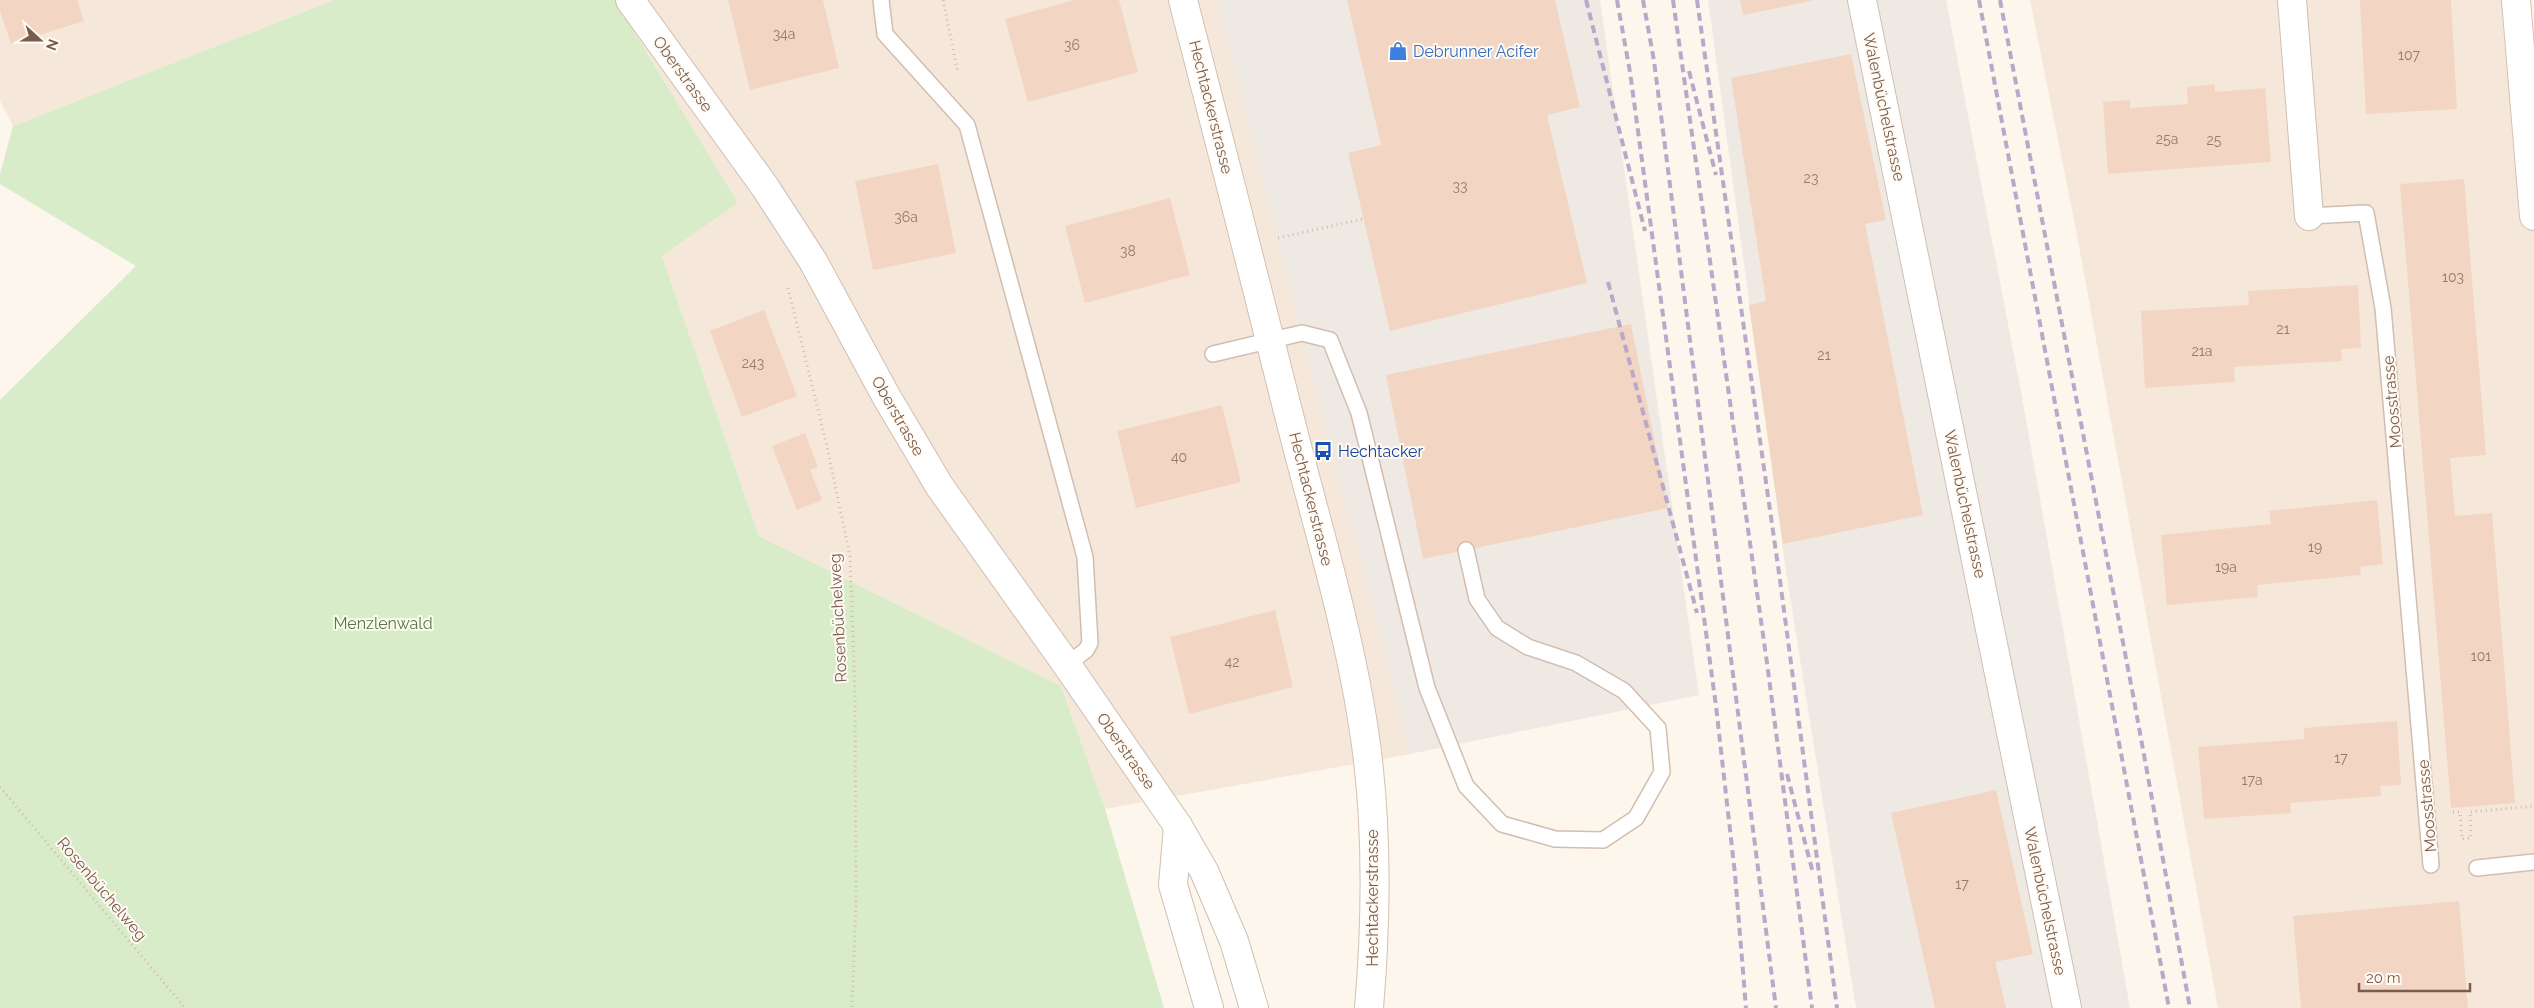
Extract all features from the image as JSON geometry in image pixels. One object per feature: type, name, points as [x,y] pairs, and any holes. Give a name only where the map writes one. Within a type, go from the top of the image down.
[{"type":"street","name":"Oberstrasse","points":[[630,0],[765,187],[813,261],[886,396],[940,487],[1067,665],[1178,826],[1204,871],[1234,941],[1254,1008]]},
{"type":"street","name":"Hechtackerstrasse","points":[[1184,0],[1352,662],[1363,726],[1375,861],[1374,929],[1369,1008]]},
{"type":"street","name":"Walenbüchelstrasse","points":[[1862,0],[2067,1008]]},
{"type":"street","name":"Moosstrasse","points":[[2292,0],[2309,216]]},
{"type":"street","points":[[2516,0],[2534,216]]},
{"type":"street","points":[[1178,826],[1173,885],[1209,1008]]},
{"type":"lane","points":[[881,0],[885,34],[967,126],[1085,557],[1090,643],[1086,650],[1067,665]]},
{"type":"lane","name":"Moosstrasse","points":[[2309,216],[2366,213],[2383,308],[2432,865]]},
{"type":"lane","points":[[1213,354],[1302,333],[1330,340],[1359,413],[1427,688],[1466,786],[1502,824],[1554,839],[1604,840],[1636,818],[1662,772],[1658,728],[1624,691],[1576,663],[1528,647],[1497,628],[1477,598],[1466,550]]},
{"type":"lane","points":[[2477,868],[2534,862]]},
{"type":"path","points":[[942,0],[958,77],[958,116]]},
{"type":"path","points":[[1246,245],[1363,219]]},
{"type":"path","name":"Rosenbüchelweg","points":[[787,284],[826,442],[850,556],[855,692],[856,901],[852,1008]]},
{"type":"path","name":"Rosenbüchelweg","points":[[0,787],[185,1008]]},
{"type":"path","points":[[2460,812],[2462,839],[2471,838],[2470,812],[2534,806]]},
{"type":"shaded area","points":[[0,0],[334,0],[13,126],[0,101]]},
{"type":"shaded area","points":[[615,0],[1216,0],[1410,754],[1105,809],[1061,686],[759,536],[662,256],[738,203]]},
{"type":"shaded area","points":[[1216,0],[1600,0],[1699,695],[1410,754]]},
{"type":"shaded area","points":[[1708,0],[1946,0],[2022,397],[2130,1008],[1856,1008],[1786,572]]},
{"type":"shaded area","points":[[2030,0],[2516,0],[2534,216],[2534,1008],[2218,1008],[2076,230]]},
{"type":"green space","name":"Menzlenwald","points":[[334,0],[615,0],[738,203],[662,256],[759,536],[1061,686],[1105,809],[1164,1008],[0,1008],[0,400],[136,266],[0,184],[0,174],[13,126]]},
{"type":"building","points":[[0,0],[77,0],[84,21],[11,44],[0,11]]},
{"type":"building","points":[[728,0],[823,0],[839,68],[750,90]]},
{"type":"building","points":[[1074,0],[1119,0],[1138,72],[1028,102],[1005,19]]},
{"type":"building","points":[[1347,0],[1555,0],[1580,107],[1547,115],[1587,283],[1390,331],[1348,153],[1381,145]]},
{"type":"building","points":[[1740,0],[1811,0],[1811,1],[1743,15]]},
{"type":"building","points":[[2360,0],[2451,0],[2457,109],[2366,114]]},
{"type":"building","points":[[1851,54],[1886,220],[1865,224],[1923,515],[1783,544],[1749,305],[1766,301],[1731,78]]},
{"type":"building","points":[[2215,84],[2215,92],[2265,88],[2271,162],[2108,174],[2103,102],[2130,100],[2130,108],[2188,104],[2187,87]]},
{"type":"building","points":[[938,164],[956,253],[873,270],[855,181]]},
{"type":"building","points":[[2464,179],[2486,455],[2450,458],[2455,516],[2492,513],[2515,803],[2451,808],[2400,184]]},
{"type":"building","points":[[1170,198],[1190,275],[1085,303],[1065,226]]},
{"type":"building","points":[[2358,285],[2361,348],[2341,349],[2342,361],[2234,367],[2235,382],[2145,388],[2141,311],[2249,305],[2248,291]]},
{"type":"building","points":[[764,310],[797,396],[742,417],[710,331]]},
{"type":"building","points":[[1631,324],[1668,508],[1423,559],[1386,375]]},
{"type":"building","points":[[1222,405],[1241,482],[1136,508],[1117,431]]},
{"type":"building","points":[[805,433],[818,467],[810,470],[822,500],[797,510],[772,446]]},
{"type":"building","points":[[2377,500],[2383,564],[2360,567],[2361,575],[2257,585],[2258,597],[2167,605],[2161,535],[2271,524],[2269,511]]},
{"type":"building","points":[[1275,610],[1293,687],[1189,714],[1170,637]]},
{"type":"building","points":[[2397,721],[2401,785],[2380,786],[2381,796],[2290,803],[2291,813],[2204,819],[2198,747],[2304,739],[2304,728]]},
{"type":"building","points":[[1996,790],[2033,954],[1995,962],[2006,1008],[1935,1008],[1891,813]]},
{"type":"building","points":[[2459,901],[2468,1008],[2301,1008],[2293,916]]},
{"type":"railway","points":[[1586,0],[1645,231]]},
{"type":"railway","points":[[1617,0],[1630,72],[1716,706],[1735,874],[1746,1008]]},
{"type":"railway","points":[[1643,0],[1654,61],[1776,1008]]},
{"type":"railway","points":[[1673,0],[1767,663],[1812,1008]]},
{"type":"railway","points":[[1697,0],[1779,573],[1837,1008]]},
{"type":"railway","points":[[1979,0],[2169,1008]]},
{"type":"railway","points":[[2000,0],[2134,700],[2190,1008]]},
{"type":"railway","points":[[1689,71],[1716,175]]},
{"type":"railway","points":[[1608,282],[1697,613]]},
{"type":"railway","points":[[1787,774],[1813,873]]},
{"type":"place","name":"Debrunner Acifer","points":[[1398,51]]},
{"type":"place","name":"Hechtacker","points":[[1323,451]]}]
